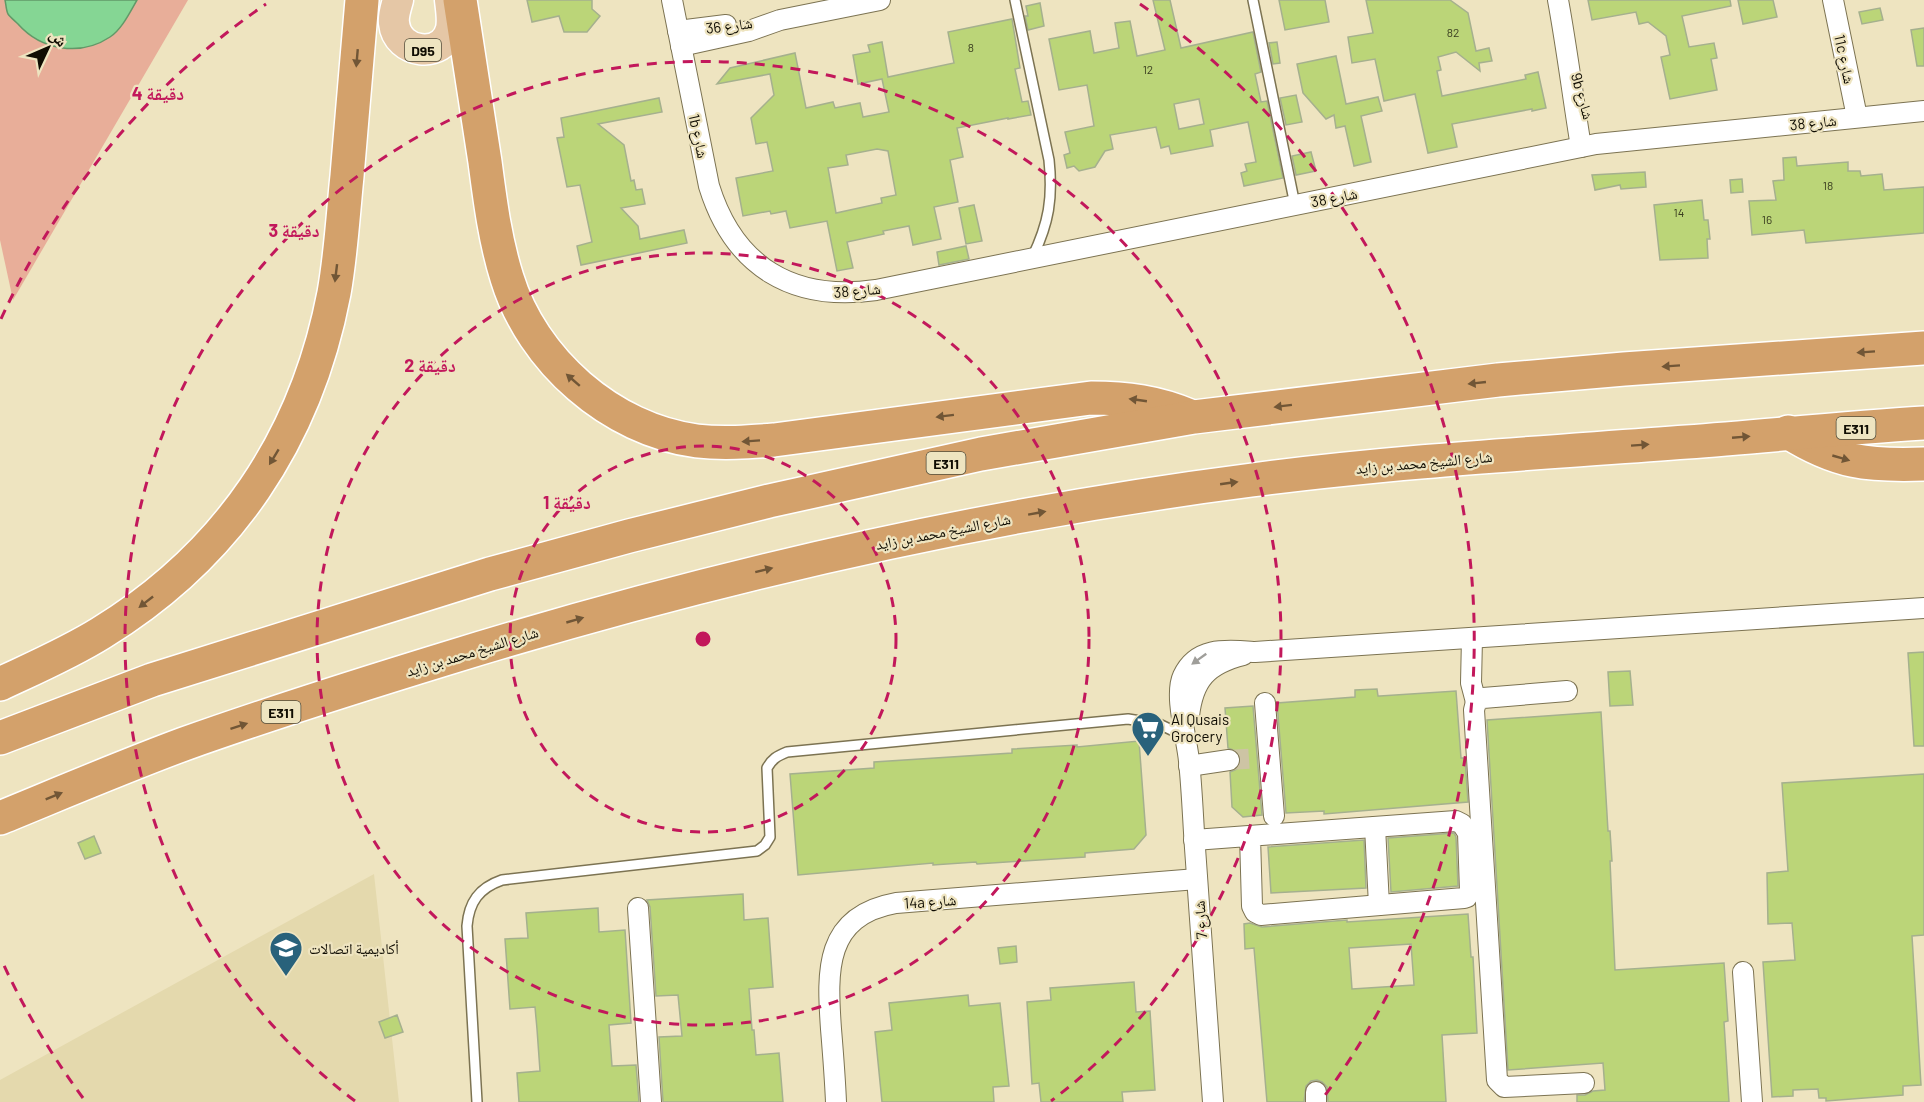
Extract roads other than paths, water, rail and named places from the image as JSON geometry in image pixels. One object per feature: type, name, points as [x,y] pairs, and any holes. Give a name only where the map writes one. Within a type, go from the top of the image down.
[{"type":"highway","points":[[0,684],[62,655],[101,633],[174,581],[205,551],[235,516],[283,442],[307,391],[322,346],[334,292],[342,234],[362,0]]},
{"type":"highway","points":[[460,0],[490,201],[507,279],[521,313],[547,352],[566,374],[594,398],[626,418],[660,432],[696,441],[731,443],[774,440],[1091,398],[1144,401],[1170,407],[1194,417]]},
{"type":"highway","name":"E311","points":[[0,738],[152,680],[490,574],[769,501],[981,454],[1194,417],[1498,380],[1924,348]]},
{"type":"highway","name":"شارع الشيخ محمد بن زايد","points":[[0,818],[183,744],[400,673],[592,615],[701,586],[919,535],[1118,499],[1263,478],[1475,457],[1924,423]]},
{"type":"highway","points":[[1788,432],[1811,447],[1845,459],[1871,464],[1924,464]]},
{"type":"main road","name":"D95","points":[[398,0],[394,20],[395,31],[401,40],[419,50],[429,50],[446,38],[451,28],[450,0]]},
{"type":"street","name":"1b شارع","points":[[672,0],[709,186],[726,227],[738,245],[754,261]]},
{"type":"street","name":"شارع 36","points":[[679,39],[749,31],[780,20],[879,0]]},
{"type":"street","name":"9b شارع","points":[[1558,0],[1570,80],[1589,146]]},
{"type":"street","name":"11c شارع","points":[[1833,0],[1857,117]]},
{"type":"street","name":"شارع 38","points":[[754,261],[775,275],[799,286],[824,292],[850,294],[1589,146],[1924,111]]},
{"type":"street","name":"شارع 7","points":[[1213,1102],[1190,766],[1186,737],[1191,699],[1201,677],[1220,663],[1255,652],[1924,608]]},
{"type":"street","points":[[1472,638],[1471,683],[1476,702],[1474,710],[1497,1080],[1504,1087],[1584,1083]]},
{"type":"street","points":[[1476,702],[1483,698],[1567,691]]},
{"type":"street","points":[[1265,703],[1265,758],[1274,816]]},
{"type":"street","points":[[1190,766],[1229,760]]},
{"type":"street","points":[[1194,840],[1456,821],[1462,824],[1468,833],[1470,891],[1464,898],[1258,914],[1252,906],[1250,836]]},
{"type":"street","points":[[1375,827],[1379,905]]},
{"type":"street","name":"14a شارع","points":[[836,1102],[828,987],[830,966],[843,933],[864,914],[896,903],[1197,879]]},
{"type":"street","points":[[638,908],[651,1102]]},
{"type":"street","points":[[1743,972],[1752,1102]]},
{"type":"street","points":[[1525,1102],[1540,1086]]},
{"type":"lane","points":[[1015,0],[1048,160],[1051,186],[1049,211],[1042,236],[1032,258]]},
{"type":"lane","points":[[1253,0],[1295,205]]},
{"type":"lane","points":[[477,1102],[467,926],[472,902],[480,891],[490,884],[502,880],[757,851],[770,837],[767,768],[778,755],[787,752],[1128,719],[1159,724],[1186,737]]},
{"type":"tunnel","points":[[1229,760],[1260,758]]},
{"type":"place","name":"Al Qusais Grocery","points":[[1148,757]]},
{"type":"place","name":"أكاديمية اتصالات","points":[[286,977]]}]
